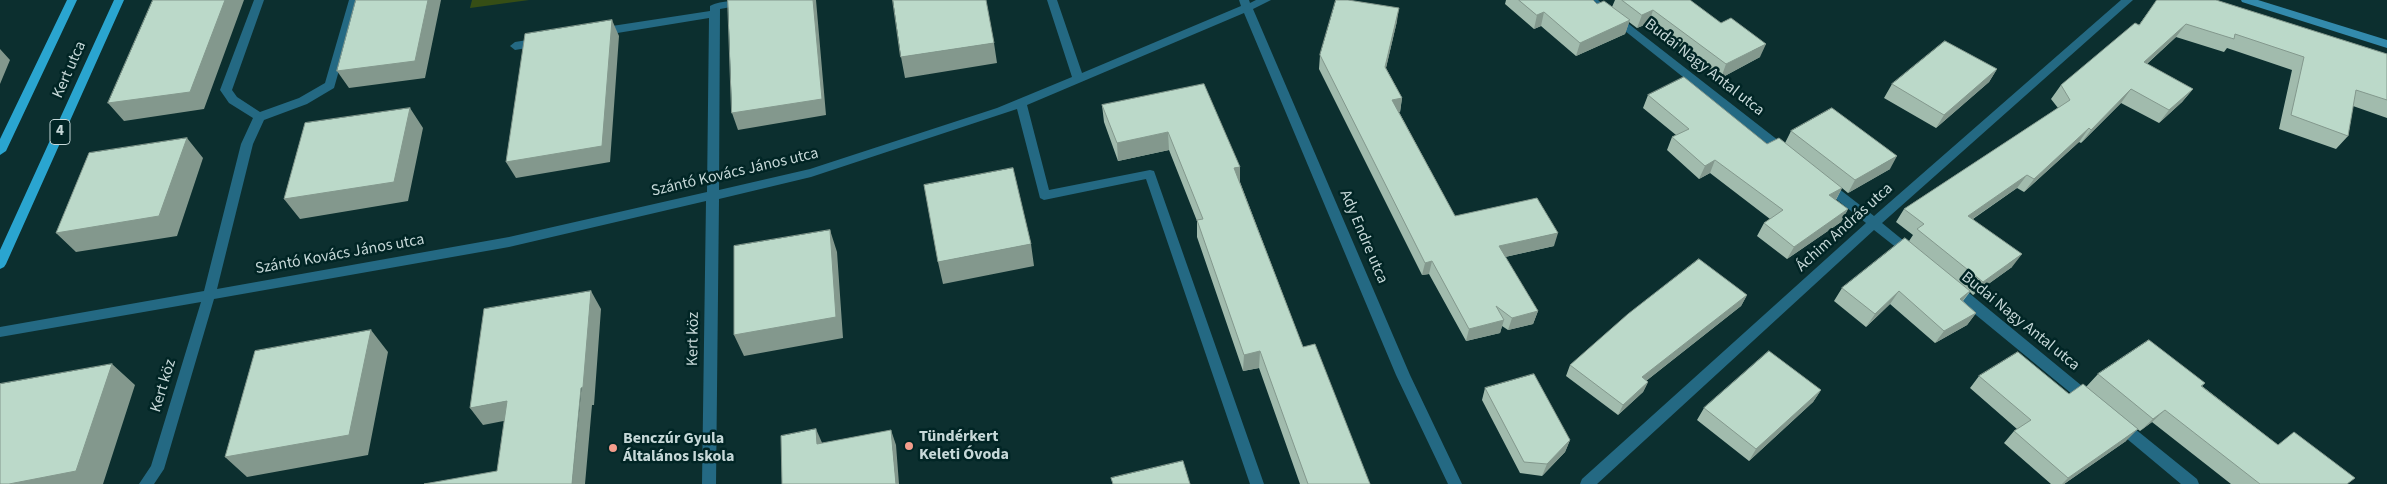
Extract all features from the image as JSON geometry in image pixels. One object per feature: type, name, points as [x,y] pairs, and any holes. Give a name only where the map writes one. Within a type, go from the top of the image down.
[{"type":"main road","name":"Kert utca","points":[[0,151],[72,0]]},
{"type":"main road","name":"Kert utca","points":[[0,264],[119,0]]},
{"type":"main road","points":[[2246,0],[2387,44]]},
{"type":"street","points":[[259,0],[226,90],[233,100],[259,117]]},
{"type":"street","points":[[209,295],[247,144],[259,117],[303,101],[330,85],[354,0]]},
{"type":"street","points":[[591,34],[715,14],[715,6],[753,0]]},
{"type":"street","points":[[1052,0],[1079,80]]},
{"type":"street","name":"Szántó Kovács János utca","points":[[0,332],[510,242],[811,173],[1001,112],[1079,80],[1246,4],[1266,0]]},
{"type":"street","name":"Budai Nagy Antal utca","points":[[1591,0],[1796,161]]},
{"type":"street","name":"Áchim András utca","points":[[1587,484],[1874,222],[2128,0]]},
{"type":"street","name":"Ady Endre utca","points":[[1246,4],[1403,375],[1455,484]]},
{"type":"street","name":"Kert köz","points":[[709,484],[715,14]]},
{"type":"street","points":[[515,46],[553,40]]},
{"type":"street","points":[[1021,103],[1044,196],[1150,174],[1257,484]]},
{"type":"street","points":[[1811,173],[1920,260]]},
{"type":"street","name":"Budai Nagy Antal utca","points":[[1942,278],[2192,484]]},
{"type":"street","name":"Kert köz","points":[[146,484],[157,469],[209,295]]},
{"type":"green space","points":[[472,0],[529,0],[470,8]]},
{"type":"building","points":[[153,0],[225,0],[190,92],[108,103]]},
{"type":"building","points":[[356,0],[428,0],[415,61],[337,71]]},
{"type":"building","points":[[728,0],[813,0],[822,99],[732,113]]},
{"type":"building","points":[[893,0],[986,0],[994,43],[901,57]]},
{"type":"building","points":[[1336,0],[1348,0],[1399,8],[1385,67],[1402,98],[1392,100],[1455,216],[1537,198],[1558,233],[1499,246],[1538,311],[1512,318],[1496,306],[1504,320],[1469,329],[1432,261],[1425,263],[1320,55]]},
{"type":"building","points":[[1519,0],[1593,0],[1597,4],[1604,1],[1630,20],[1580,43],[1544,12],[1537,15]]},
{"type":"building","points":[[1622,0],[1690,0],[1721,23],[1731,18],[1766,44],[1726,64],[1653,10],[1642,15]]},
{"type":"building","points":[[2157,0],[2216,0],[2387,54],[2387,100],[2356,90],[2348,136],[2291,115],[2304,57],[2235,34],[2234,39],[2186,24],[2144,62],[2193,89],[2169,110],[2131,89],[2091,130],[2089,128],[2034,179],[2027,175],[1968,216],[2022,254],[1983,282],[1917,229],[1924,224],[1904,209],[2070,100],[2061,85],[2135,23],[2139,25]]},
{"type":"building","points":[[612,20],[602,146],[506,162],[525,34]]},
{"type":"building","points":[[1945,41],[1997,69],[1944,115],[1892,84]]},
{"type":"building","points":[[1684,77],[1767,144],[1779,138],[1842,188],[1829,195],[1848,209],[1794,247],[1764,223],[1783,210],[1715,160],[1705,166],[1672,137],[1689,129],[1648,95]]},
{"type":"building","points":[[1204,84],[1240,167],[1234,168],[1303,347],[1315,344],[1370,484],[1308,484],[1260,351],[1244,355],[1197,220],[1203,219],[1168,132],[1117,143],[1102,105]]},
{"type":"building","points":[[410,108],[394,182],[284,199],[305,123]]},
{"type":"building","points":[[1832,108],[1897,156],[1855,180],[1791,131]]},
{"type":"building","points":[[187,138],[159,216],[56,233],[89,153]]},
{"type":"building","points":[[1013,168],[1031,244],[938,262],[924,185]]},
{"type":"building","points":[[830,230],[836,317],[734,335],[734,246]]},
{"type":"building","points":[[1905,238],[1970,291],[1960,299],[1976,313],[1944,331],[1899,291],[1875,314],[1842,288]]},
{"type":"building","points":[[1699,259],[1747,295],[1642,377],[1648,382],[1623,405],[1570,365],[1628,314]]},
{"type":"building","points":[[591,291],[572,484],[424,484],[497,471],[507,401],[470,408],[484,309]]},
{"type":"building","points":[[371,330],[349,435],[225,457],[255,351]]},
{"type":"building","points":[[2149,340],[2205,383],[2201,386],[2278,445],[2294,432],[2355,478],[2347,484],[2260,484],[2165,410],[2153,419],[2098,374]]},
{"type":"building","points":[[1769,351],[1821,390],[1756,449],[1704,408]]},
{"type":"building","points":[[2018,352],[2069,394],[2083,384],[2138,429],[2068,478],[2014,431],[2031,420],[1979,376]]},
{"type":"building","points":[[112,364],[76,471],[9,484],[0,484],[0,384]]},
{"type":"building","points":[[1534,374],[1570,440],[1547,464],[1524,462],[1485,388]]},
{"type":"building","points":[[816,429],[817,444],[891,430],[896,484],[782,484],[781,436]]},
{"type":"building","points":[[1183,461],[1190,484],[1113,484],[1111,478]]},
{"type":"place","name":"Tündérkert Keleti Óvoda","points":[[909,446]]},
{"type":"place","name":"Benczúr Gyula Általános Iskola","points":[[613,448]]}]
